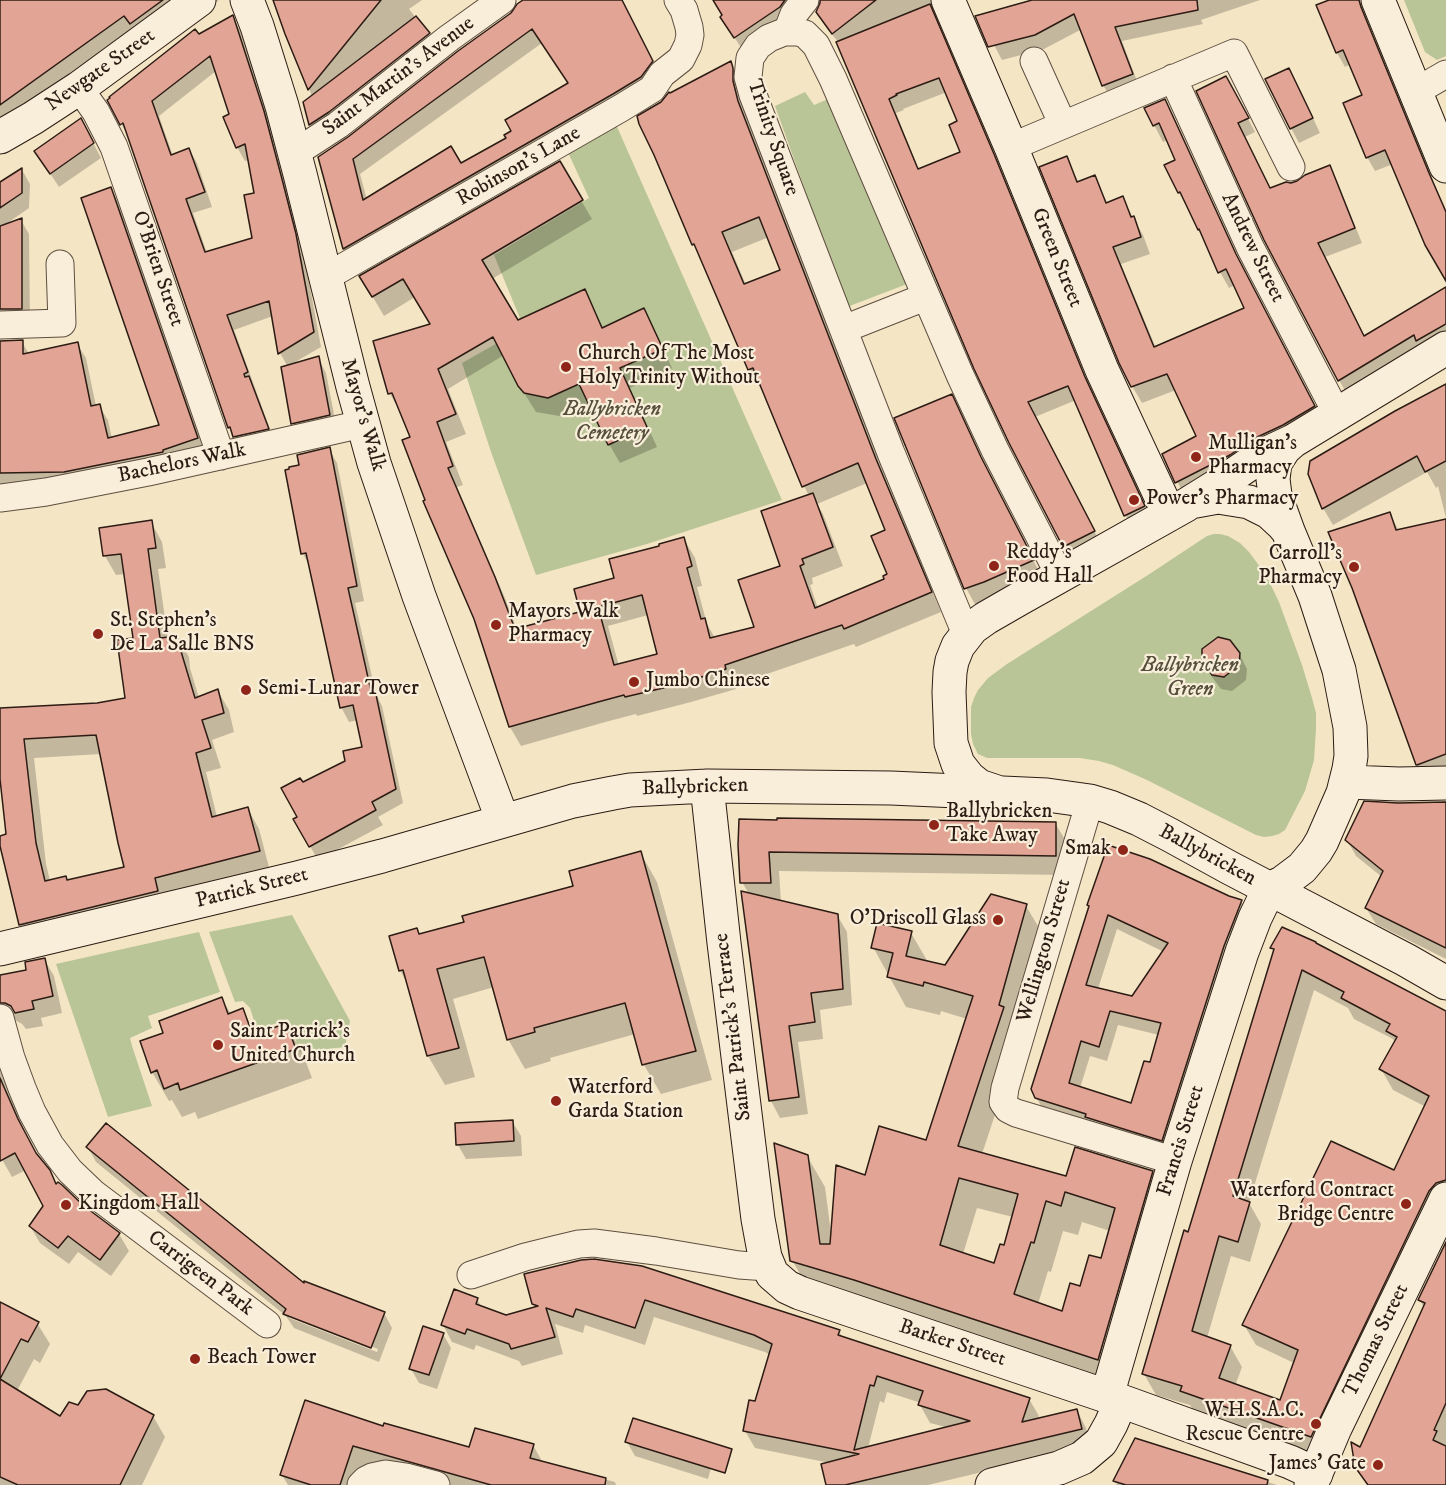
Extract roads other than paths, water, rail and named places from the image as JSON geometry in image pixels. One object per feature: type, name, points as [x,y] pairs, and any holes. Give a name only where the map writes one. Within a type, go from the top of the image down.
[{"type":"street","name":"Newgate Street","points":[[0,137],[79,88],[199,0]]},
{"type":"street","name":"Mayor's Walk","points":[[247,0],[273,74],[295,153],[362,424],[415,585],[503,821]]},
{"type":"street","name":"Saint Martin's Avenue","points":[[295,153],[338,125],[502,0]]},
{"type":"street","name":"Robinson's Lane","points":[[326,277],[652,89],[662,74],[686,53],[690,35],[687,19],[678,0]]},
{"type":"street","points":[[806,0],[794,14],[787,32],[805,34],[820,52],[960,375],[995,450],[1060,576]]},
{"type":"street","name":"Green Street","points":[[948,0],[1102,370],[1178,509]]},
{"type":"street","points":[[1378,0],[1446,166]]},
{"type":"street","name":"Trinity Square","points":[[787,32],[769,38],[758,46],[750,58],[748,77],[891,453],[966,634]]},
{"type":"street","points":[[1011,147],[1234,52],[1291,167]]},
{"type":"street","points":[[1034,61],[1063,125]]},
{"type":"street","points":[[1416,92],[1446,74]]},
{"type":"street","name":"Andrew Street","points":[[1173,78],[1250,247],[1337,414]]},
{"type":"street","name":"O'Brien Street","points":[[79,88],[96,112],[114,147],[221,456]]},
{"type":"street","points":[[0,325],[62,323],[60,264]]},
{"type":"street","points":[[844,329],[925,297]]},
{"type":"street","name":"Ballybricken","points":[[1002,793],[974,783],[955,757],[950,733],[950,672],[958,646],[966,634],[986,618],[1178,509],[1261,456],[1293,441],[1446,348]]},
{"type":"street","name":"Bachelors Walk","points":[[0,498],[148,472],[362,424]]},
{"type":"street","name":"Ballybricken","points":[[503,821],[583,799],[630,790],[706,786],[891,788],[1047,795],[1090,801],[1110,807],[1139,819],[1269,889],[1282,883],[1302,868],[1322,841],[1347,782],[1351,744],[1344,690],[1315,596],[1278,504],[1273,478],[1279,456],[1293,441]]},
{"type":"street","name":"Ballybricken","points":[[1178,509],[1208,498],[1240,499],[1269,512],[1288,531]]},
{"type":"street","name":"Ballybricken","points":[[891,788],[909,786],[932,772],[947,750],[950,733]]},
{"type":"street","points":[[1347,782],[1446,783]]},
{"type":"street","name":"Saint Patrick's Terrace","points":[[706,786],[758,1220],[768,1267]]},
{"type":"street","name":"Wellington Street","points":[[1090,801],[1005,1088],[1003,1102],[1008,1109],[1016,1113],[1175,1161]]},
{"type":"street","name":"Patrick Street","points":[[0,949],[297,878],[503,821]]},
{"type":"street","points":[[1322,841],[1318,859],[1318,879],[1321,892],[1327,908],[1344,927]]},
{"type":"street","points":[[1269,889],[1446,983]]},
{"type":"street","name":"Francis Street","points":[[992,1485],[1059,1468],[1082,1458],[1101,1442],[1111,1424],[1114,1398],[1175,1161],[1242,952],[1269,889]]},
{"type":"street","name":"Carrigeen Park","points":[[0,1018],[11,1058],[32,1112],[50,1145],[70,1171],[93,1193],[267,1324]]},
{"type":"street","name":"Thomas Street","points":[[1320,1481],[1335,1428],[1446,1199]]},
{"type":"street","points":[[471,1275],[525,1257],[586,1243],[601,1243],[739,1265],[768,1267]]},
{"type":"street","name":"Barker Street","points":[[768,1267],[779,1281],[800,1293],[1114,1398],[1290,1462],[1320,1481]]},
{"type":"street","points":[[361,1485],[372,1477],[386,1474],[436,1485]]},
{"type":"place","name":"Church Of The Most Holy Trinity Without","points":[[566,367]]},
{"type":"place","name":"Mulligan's Pharmacy","points":[[1196,457]]},
{"type":"place","name":"Power's Pharmacy","points":[[1134,500]]},
{"type":"place","name":"Reddy's Food Hall","points":[[994,566]]},
{"type":"place","name":"Carroll's Pharmacy","points":[[1354,567]]},
{"type":"place","name":"Mayors Walk Pharmacy","points":[[496,625]]},
{"type":"place","name":"St. Stephen's De La Salle BNS","points":[[98,634]]},
{"type":"place","name":"Jumbo Chinese","points":[[634,682]]},
{"type":"place","name":"Semi-Lunar Tower","points":[[246,690]]},
{"type":"place","name":"Ballybricken Take Away","points":[[934,825]]},
{"type":"place","name":"Smak","points":[[1123,850]]},
{"type":"place","name":"O’Driscoll Glass","points":[[998,920]]},
{"type":"place","name":"Saint Patrick's United Church","points":[[218,1045]]},
{"type":"place","name":"Waterford Garda Station","points":[[556,1101]]},
{"type":"place","name":"Waterford Contract Bridge Centre","points":[[1406,1204]]},
{"type":"place","name":"Kingdom Hall","points":[[66,1205]]},
{"type":"place","name":"Beach Tower","points":[[195,1359]]},
{"type":"place","name":"W.H.S.A.C. Rescue Centre","points":[[1316,1424]]},
{"type":"place","name":"James' Gate","points":[[1378,1465]]},
{"type":"park label","name":"Ballybricken Cemetery","points":[[612,423]]},
{"type":"park label","name":"Ballybricken Green","points":[[1190,679]]}]
